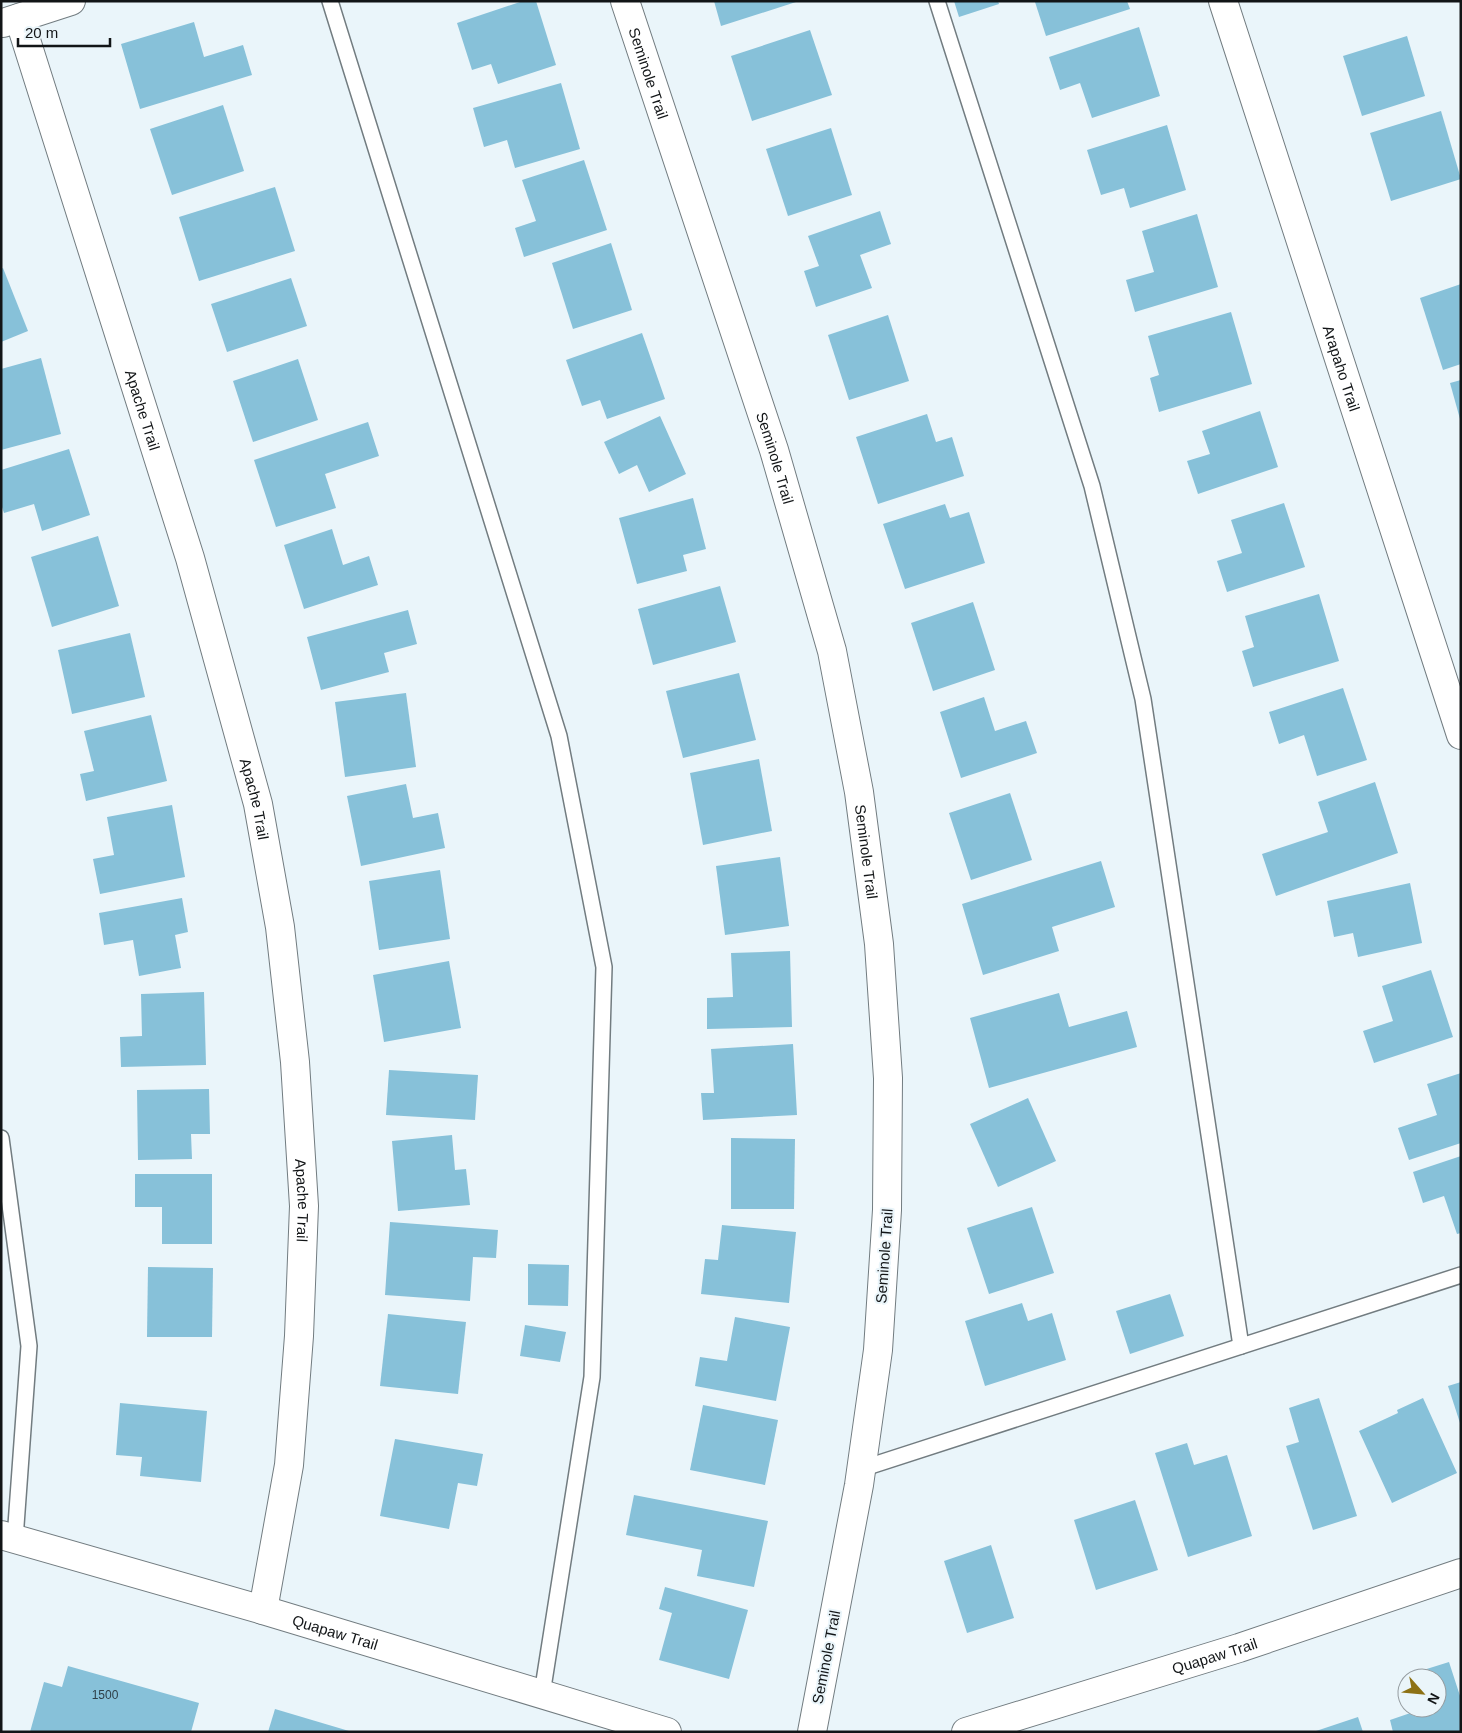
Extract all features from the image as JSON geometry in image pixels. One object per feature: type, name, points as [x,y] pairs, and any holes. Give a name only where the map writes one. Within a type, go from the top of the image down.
[{"type":"street","points":[[10,21],[71,1]]},
{"type":"street","name":"Seminole Trail","points":[[625,1],[774,450],[832,651],[859,792],[879,944],[888,1078],[887,1210],[878,1350],[861,1469],[812,1732]]},
{"type":"street","name":"Arapaho Trail","points":[[1223,1],[1461,735]]},
{"type":"street","name":"Apache Trail","points":[[10,21],[190,558],[258,804],[280,927],[295,1062],[304,1206],[299,1336],[288,1465],[263,1610]]},
{"type":"street","name":"Quapaw Trail","points":[[8,1537],[263,1610],[667,1732]]},
{"type":"street","name":"Quapaw Trail","points":[[966,1732],[1239,1648],[1461,1572]]},
{"type":"lane","points":[[330,1],[559,736],[604,967],[592,1377],[542,1694]]},
{"type":"lane","points":[[937,1],[1092,486],[1143,699],[1241,1346]]},
{"type":"lane","points":[[1,1138],[29,1346],[8,1537]]},
{"type":"lane","points":[[861,1469],[1461,1275]]},
{"type":"building","points":[[523,1],[536,1],[556,65],[498,84],[491,64],[472,70],[457,23]]},
{"type":"building","points":[[714,1],[795,1],[796,2],[721,26]]},
{"type":"building","points":[[954,1],[998,1],[999,4],[959,17]]},
{"type":"building","points":[[1127,1],[1130,9],[1046,36],[1035,2]]},
{"type":"building","points":[[194,22],[204,57],[243,45],[252,75],[140,109],[121,44]]},
{"type":"building","points":[[1139,27],[1160,96],[1092,118],[1080,83],[1060,90],[1049,57]]},
{"type":"building","points":[[810,30],[832,95],[752,121],[731,56]]},
{"type":"building","points":[[1407,36],[1425,96],[1362,116],[1343,56]]},
{"type":"building","points":[[561,83],[580,149],[515,168],[507,140],[484,147],[473,108]]},
{"type":"building","points":[[223,105],[244,171],[172,195],[150,129]]},
{"type":"building","points":[[1441,111],[1461,179],[1391,201],[1370,133]]},
{"type":"building","points":[[1167,125],[1186,190],[1130,208],[1124,188],[1101,195],[1087,150]]},
{"type":"building","points":[[831,128],[852,195],[788,216],[766,149]]},
{"type":"building","points":[[584,160],[607,230],[524,257],[515,228],[536,221],[522,180]]},
{"type":"building","points":[[275,187],[295,251],[199,281],[179,217]]},
{"type":"building","points":[[880,211],[891,244],[860,255],[872,288],[816,307],[804,271],[819,266],[808,236]]},
{"type":"building","points":[[1197,214],[1218,287],[1135,312],[1126,280],[1154,272],[1142,231]]},
{"type":"building","points":[[611,243],[632,310],[573,329],[552,263]]},
{"type":"building","points":[[3,268],[28,331],[1,342],[1,269]]},
{"type":"building","points":[[291,278],[307,326],[227,352],[211,304]]},
{"type":"building","points":[[1461,284],[1461,364],[1443,370],[1420,298]]},
{"type":"building","points":[[1231,312],[1252,384],[1159,412],[1150,378],[1159,375],[1148,336]]},
{"type":"building","points":[[888,315],[909,381],[849,400],[828,335]]},
{"type":"building","points":[[642,333],[665,399],[607,419],[600,400],[582,406],[566,360]]},
{"type":"building","points":[[41,358],[61,434],[1,450],[1,369]]},
{"type":"building","points":[[298,359],[318,420],[253,442],[233,381]]},
{"type":"building","points":[[1461,380],[1461,418],[1460,419],[1450,383]]},
{"type":"building","points":[[1260,411],[1278,467],[1198,494],[1187,461],[1210,454],[1202,431]]},
{"type":"building","points":[[927,414],[936,442],[952,437],[964,476],[878,504],[856,437]]},
{"type":"building","points":[[660,416],[686,474],[649,492],[637,465],[619,474],[604,442]]},
{"type":"building","points":[[368,422],[379,456],[325,474],[336,508],[276,527],[254,460]]},
{"type":"building","points":[[69,449],[90,515],[42,531],[34,504],[4,513],[1,504],[1,470]]},
{"type":"building","points":[[693,498],[706,549],[683,555],[687,571],[637,584],[619,518]]},
{"type":"building","points":[[1284,503],[1305,567],[1227,592],[1217,561],[1242,553],[1231,520]]},
{"type":"building","points":[[945,504],[950,518],[969,512],[985,563],[905,589],[883,524]]},
{"type":"building","points":[[332,529],[343,565],[369,556],[378,585],[304,609],[284,545]]},
{"type":"building","points":[[98,536],[119,606],[52,627],[31,557]]},
{"type":"building","points":[[720,586],[736,642],[653,665],[638,609]]},
{"type":"building","points":[[1319,594],[1339,661],[1253,687],[1242,651],[1254,647],[1245,616]]},
{"type":"building","points":[[973,602],[995,670],[933,691],[911,623]]},
{"type":"building","points":[[408,610],[417,644],[384,653],[389,672],[321,690],[307,637]]},
{"type":"building","points":[[130,633],[145,697],[72,714],[58,650]]},
{"type":"building","points":[[739,673],[756,740],[683,758],[666,691]]},
{"type":"building","points":[[1343,688],[1367,760],[1317,776],[1304,735],[1279,744],[1269,712]]},
{"type":"building","points":[[406,693],[416,767],[345,777],[335,702]]},
{"type":"building","points":[[984,697],[995,731],[1026,721],[1037,753],[961,778],[940,712]]},
{"type":"building","points":[[151,715],[167,781],[86,801],[80,774],[94,771],[84,731]]},
{"type":"building","points":[[759,759],[772,831],[703,845],[690,773]]},
{"type":"building","points":[[1375,782],[1398,853],[1276,896],[1262,854],[1328,832],[1318,802]]},
{"type":"building","points":[[406,784],[413,818],[438,813],[445,848],[361,866],[347,796]]},
{"type":"building","points":[[1010,793],[1032,860],[971,880],[949,813]]},
{"type":"building","points":[[172,805],[185,877],[100,894],[93,859],[114,855],[107,817]]},
{"type":"building","points":[[780,857],[789,926],[725,935],[716,866]]},
{"type":"building","points":[[1101,861],[1115,907],[1052,927],[1059,951],[983,975],[962,904]]},
{"type":"building","points":[[440,870],[450,939],[379,950],[369,881]]},
{"type":"building","points":[[1410,883],[1422,943],[1358,957],[1353,933],[1334,937],[1327,901]]},
{"type":"building","points":[[182,898],[188,932],[175,935],[181,968],[139,976],[133,940],[104,945],[99,913]]},
{"type":"building","points":[[790,951],[792,1027],[707,1029],[707,998],[733,997],[731,953]]},
{"type":"building","points":[[449,961],[461,1028],[384,1042],[373,975]]},
{"type":"building","points":[[1431,970],[1453,1037],[1374,1063],[1363,1031],[1393,1021],[1382,986]]},
{"type":"building","points":[[204,992],[206,1065],[121,1067],[120,1037],[142,1036],[141,994]]},
{"type":"building","points":[[1059,993],[1069,1027],[1127,1011],[1137,1047],[989,1088],[970,1018]]},
{"type":"building","points":[[793,1044],[797,1115],[703,1120],[701,1093],[714,1093],[711,1049]]},
{"type":"building","points":[[389,1070],[478,1075],[475,1120],[386,1115]]},
{"type":"building","points":[[1461,1073],[1461,1143],[1409,1160],[1398,1128],[1437,1115],[1427,1084]]},
{"type":"building","points":[[209,1089],[210,1134],[191,1134],[192,1159],[138,1160],[137,1090]]},
{"type":"building","points":[[1028,1098],[1056,1161],[998,1187],[970,1124]]},
{"type":"building","points":[[452,1135],[455,1170],[466,1169],[470,1205],[398,1211],[392,1141]]},
{"type":"building","points":[[731,1138],[795,1139],[794,1209],[731,1209]]},
{"type":"building","points":[[1461,1156],[1461,1233],[1457,1234],[1444,1196],[1423,1203],[1413,1172]]},
{"type":"building","points":[[135,1174],[212,1174],[212,1244],[162,1244],[162,1207],[135,1207]]},
{"type":"building","points":[[1032,1207],[1054,1273],[989,1294],[967,1228]]},
{"type":"building","points":[[390,1222],[498,1230],[496,1258],[473,1257],[470,1301],[385,1295]]},
{"type":"building","points":[[722,1225],[796,1232],[789,1303],[701,1294],[705,1259],[718,1260]]},
{"type":"building","points":[[528,1264],[569,1265],[568,1306],[528,1305]]},
{"type":"building","points":[[148,1267],[213,1268],[212,1337],[147,1337]]},
{"type":"building","points":[[1170,1294],[1184,1336],[1130,1354],[1116,1311]]},
{"type":"building","points":[[1022,1303],[1028,1321],[1052,1313],[1066,1360],[985,1386],[965,1321]]},
{"type":"building","points":[[388,1314],[466,1322],[458,1394],[380,1386]]},
{"type":"building","points":[[735,1317],[790,1327],[776,1401],[695,1386],[700,1357],[727,1361]]},
{"type":"building","points":[[525,1325],[566,1332],[560,1362],[520,1356]]},
{"type":"building","points":[[1461,1382],[1461,1423],[1460,1423],[1448,1386]]},
{"type":"building","points":[[1319,1398],[1357,1516],[1313,1530],[1286,1446],[1299,1442],[1289,1408]]},
{"type":"building","points":[[1423,1398],[1457,1473],[1392,1503],[1359,1431],[1398,1413],[1397,1410]]},
{"type":"building","points":[[120,1403],[207,1411],[201,1482],[140,1476],[142,1457],[116,1455]]},
{"type":"building","points":[[703,1405],[778,1420],[765,1485],[690,1470]]},
{"type":"building","points":[[395,1439],[483,1454],[477,1486],[458,1483],[449,1529],[380,1516]]},
{"type":"building","points":[[1187,1443],[1194,1465],[1227,1455],[1252,1536],[1188,1557],[1155,1453]]},
{"type":"building","points":[[634,1495],[768,1521],[754,1587],[697,1576],[702,1550],[626,1535]]},
{"type":"building","points":[[1135,1500],[1158,1570],[1096,1590],[1074,1520]]},
{"type":"building","points":[[991,1545],[1014,1618],[967,1633],[944,1561]]},
{"type":"building","points":[[665,1587],[748,1610],[729,1679],[659,1660],[672,1613],[659,1609]]},
{"type":"building","points":[[1449,1662],[1461,1699],[1461,1732],[1393,1732],[1390,1720],[1397,1718],[1447,1718],[1447,1668],[1430,1668]]},
{"type":"building","points":[[68,1666],[199,1703],[191,1732],[30,1732],[44,1682],[62,1687]]},
{"type":"building","points":[[275,1709],[349,1731],[349,1732],[268,1732]]},
{"type":"building","points":[[1358,1717],[1363,1732],[1316,1732],[1316,1731]]}]
